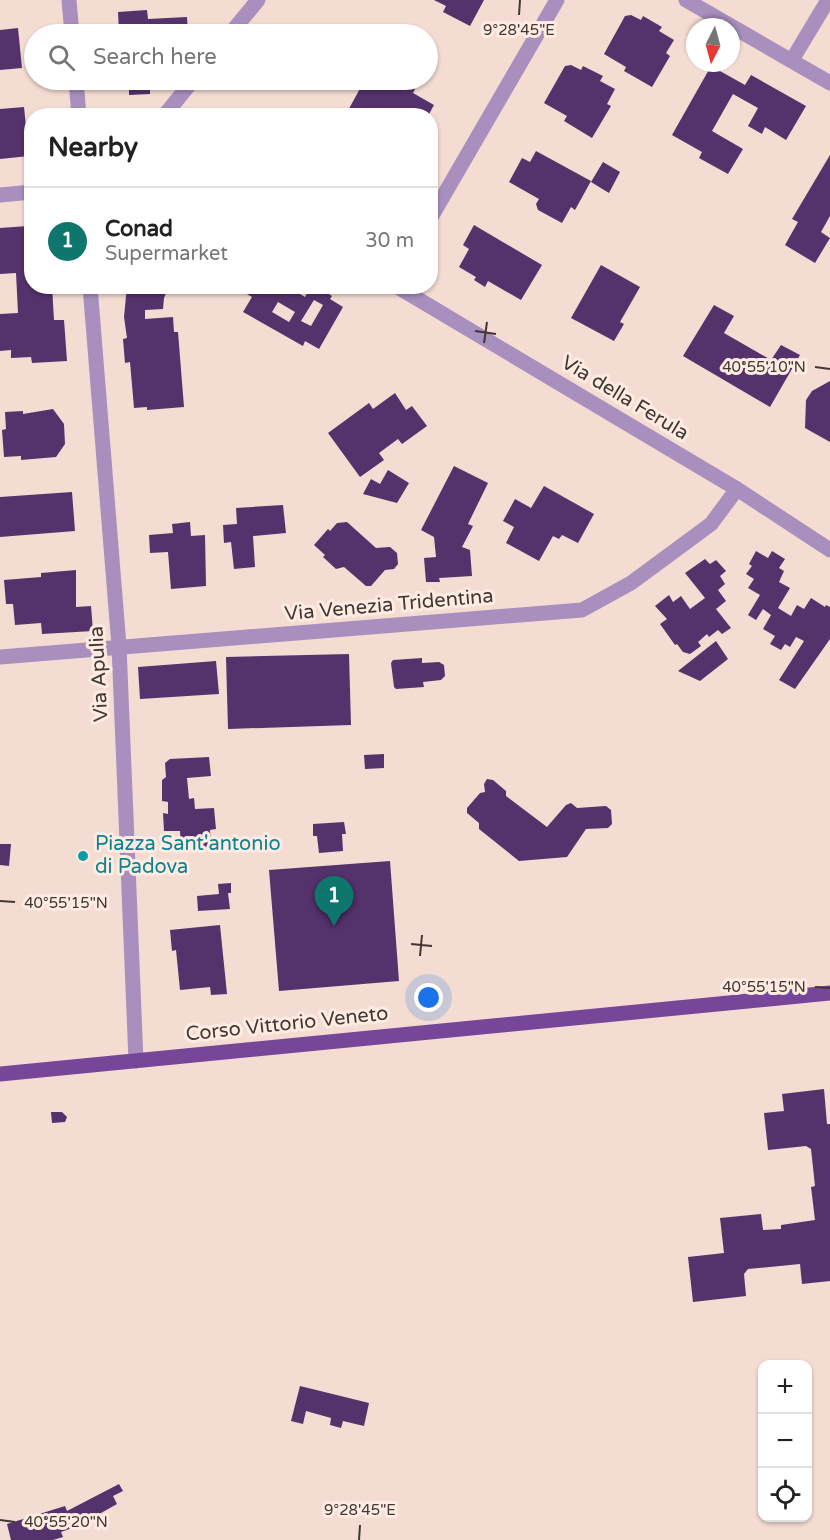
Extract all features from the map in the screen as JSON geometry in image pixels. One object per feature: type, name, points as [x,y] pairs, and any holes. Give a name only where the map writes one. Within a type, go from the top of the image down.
[{"type":"main road","name":"Corso Vittorio Veneto","points":[[0,1074],[830,993]]},
{"type":"street","points":[[69,0],[71,24]]},
{"type":"street","points":[[238,24],[258,0]]},
{"type":"street","points":[[438,205],[557,0]]},
{"type":"street","points":[[686,0],[830,83]]},
{"type":"street","points":[[792,60],[828,0]]},
{"type":"street","points":[[77,90],[78,108]]},
{"type":"street","points":[[170,108],[185,90]]},
{"type":"street","points":[[0,195],[24,193]]},
{"type":"street","name":"Via Apulia","points":[[91,294],[119,646],[136,1061]]},
{"type":"street","name":"Via della Ferula","points":[[409,294],[737,489],[830,550]]},
{"type":"street","name":"Via Venezia Tridentina","points":[[0,657],[582,610],[631,583],[711,524],[737,489]]},
{"type":"building","points":[[434,0],[484,0],[470,26],[443,12],[446,6]]},
{"type":"building","points":[[147,10],[148,19],[187,17],[187,24],[119,24],[118,12]]},
{"type":"building","points":[[631,15],[641,20],[643,16],[662,27],[659,31],[674,40],[666,53],[670,56],[652,87],[624,71],[626,67],[604,54],[625,16]]},
{"type":"building","points":[[18,28],[22,68],[0,70],[0,30]]},
{"type":"building","points":[[571,65],[581,70],[583,66],[603,76],[600,81],[615,89],[607,104],[611,106],[592,138],[564,121],[567,116],[544,103],[565,66]]},
{"type":"building","points":[[708,72],[722,72],[745,85],[751,75],[806,106],[786,140],[765,127],[762,134],[748,126],[758,108],[733,94],[712,131],[743,149],[728,174],[699,158],[702,152],[672,135]]},
{"type":"building","points":[[129,90],[150,90],[150,94],[129,95]]},
{"type":"building","points":[[359,90],[414,90],[413,93],[434,105],[432,108],[349,108]]},
{"type":"building","points":[[24,107],[24,157],[0,159],[0,109]]},
{"type":"building","points":[[536,151],[591,181],[575,210],[571,207],[562,223],[538,210],[536,204],[539,199],[509,182],[522,158],[530,162]]},
{"type":"building","points":[[830,155],[830,216],[821,232],[830,238],[815,263],[785,245],[798,222],[792,219]]},
{"type":"building","points":[[603,162],[620,172],[609,193],[591,182]]},
{"type":"building","points":[[474,225],[542,265],[521,300],[488,281],[485,287],[474,280],[476,277],[459,267],[469,249],[463,245]]},
{"type":"building","points":[[24,226],[24,294],[52,294],[54,320],[64,320],[67,361],[32,363],[31,357],[11,358],[11,350],[0,351],[0,314],[18,313],[16,273],[0,274],[0,228]]},
{"type":"building","points":[[601,265],[640,287],[620,322],[624,324],[614,341],[571,318]]},
{"type":"building","points":[[126,294],[166,294],[163,309],[145,310],[145,319],[173,317],[174,332],[178,332],[184,407],[147,410],[147,407],[134,408],[130,362],[125,363],[123,339],[127,338],[124,317]]},
{"type":"building","points":[[247,294],[300,294],[305,297],[307,294],[329,294],[332,296],[330,299],[343,307],[319,349],[305,341],[303,346],[243,312],[252,297]],"holes":[[[314,300],[323,305],[311,326],[301,321]],[[278,302],[295,312],[289,322],[272,312]]]},
{"type":"building","points":[[714,305],[734,316],[724,333],[771,360],[781,345],[800,355],[770,407],[683,356]]},
{"type":"building","points":[[830,381],[830,442],[805,428],[806,400],[812,391]]},
{"type":"building","points":[[395,393],[406,410],[412,406],[427,426],[402,444],[398,439],[379,453],[384,460],[360,477],[328,433],[369,403],[373,409]]},
{"type":"building","points":[[53,409],[64,424],[65,444],[56,457],[21,460],[21,456],[4,457],[2,430],[6,429],[5,412],[23,411],[23,414]]},
{"type":"building","points":[[454,466],[488,483],[468,524],[473,526],[462,547],[470,550],[472,576],[439,578],[440,582],[426,582],[424,558],[436,557],[434,537],[421,530]]},
{"type":"building","points":[[388,470],[409,483],[397,503],[363,494],[371,479],[380,484]]},
{"type":"building","points":[[544,486],[594,514],[578,543],[562,535],[559,539],[553,536],[539,561],[506,543],[514,527],[503,521],[515,499],[531,508]]},
{"type":"building","points":[[72,492],[75,531],[0,537],[0,497]]},
{"type":"building","points":[[283,505],[286,533],[253,536],[255,567],[234,569],[231,542],[224,543],[223,525],[237,524],[236,508]]},
{"type":"building","points":[[190,522],[191,536],[205,535],[206,586],[171,589],[168,552],[150,553],[149,535],[173,533],[172,524]]},
{"type":"building","points":[[347,522],[376,548],[390,547],[397,553],[398,564],[394,569],[385,570],[371,586],[366,586],[344,567],[336,569],[314,545],[328,529],[330,531],[337,523]]},
{"type":"building","points":[[756,551],[768,558],[772,551],[785,559],[779,568],[784,571],[779,582],[790,588],[778,608],[791,616],[797,605],[804,609],[811,598],[825,607],[826,605],[830,607],[830,639],[795,689],[779,680],[804,641],[796,637],[790,647],[785,644],[781,650],[770,644],[775,636],[763,629],[771,615],[763,609],[756,620],[748,615],[760,595],[748,588],[754,579],[746,574],[752,566],[749,564]]},
{"type":"building","points":[[705,559],[710,564],[716,560],[726,571],[720,576],[725,584],[718,590],[726,601],[716,609],[731,628],[722,634],[718,630],[709,637],[707,634],[698,642],[701,646],[690,654],[683,652],[677,644],[675,645],[660,624],[667,619],[655,606],[669,595],[673,602],[681,596],[690,609],[705,598],[685,573]]},
{"type":"building","points":[[76,570],[76,607],[91,606],[93,631],[42,634],[41,623],[15,625],[13,604],[6,604],[4,580],[41,577],[41,573]]},
{"type":"building","points":[[716,641],[728,659],[700,681],[678,671]]},
{"type":"building","points":[[349,654],[351,725],[228,729],[226,657]]},
{"type":"building","points":[[422,658],[422,663],[439,662],[444,665],[445,676],[441,680],[423,682],[424,687],[396,689],[391,663],[393,660]]},
{"type":"building","points":[[216,661],[219,694],[140,699],[138,667]]},
{"type":"building","points":[[384,754],[384,768],[365,769],[364,755]]},
{"type":"building","points":[[209,757],[211,776],[187,778],[189,799],[194,798],[195,809],[214,808],[216,829],[210,830],[211,847],[181,848],[180,831],[164,831],[163,813],[168,814],[168,802],[162,801],[162,780],[166,777],[165,763],[170,759]]},
{"type":"building","points":[[487,779],[493,780],[506,791],[506,796],[547,827],[566,805],[571,803],[577,808],[606,806],[611,810],[612,824],[608,828],[586,829],[567,857],[519,861],[479,829],[479,823],[467,813],[467,808],[480,793],[485,792],[484,784]]},
{"type":"building","points":[[344,822],[346,834],[342,834],[343,851],[319,853],[317,836],[313,836],[313,824]]},
{"type":"building","points":[[0,844],[11,844],[9,866],[0,865]]},
{"type":"building","points":[[390,861],[399,981],[279,991],[269,870]]},
{"type":"building","points":[[231,883],[231,893],[228,893],[230,909],[198,911],[197,896],[219,894],[218,884]]},
{"type":"building","points":[[220,925],[227,994],[211,995],[210,987],[180,990],[176,950],[172,951],[170,930]]},
{"type":"building","points":[[824,1089],[827,1124],[830,1124],[830,1281],[802,1284],[800,1264],[748,1269],[744,1274],[746,1296],[693,1302],[688,1257],[724,1253],[720,1218],[761,1214],[763,1230],[781,1229],[781,1225],[815,1220],[811,1187],[815,1186],[811,1149],[806,1146],[768,1150],[764,1113],[784,1111],[782,1094]]},
{"type":"building","points":[[51,1112],[62,1112],[67,1117],[65,1122],[52,1123]]},
{"type":"building","points":[[300,1386],[369,1403],[364,1426],[343,1421],[341,1428],[330,1425],[331,1418],[306,1411],[303,1424],[291,1421]]},
{"type":"building","points":[[119,1484],[123,1491],[113,1496],[117,1504],[78,1526],[61,1532],[63,1537],[53,1540],[11,1540],[7,1524],[65,1506],[67,1511]]},
{"type":"place","name":"Piazza Sant'antonio di Padova","points":[[83,856]]},
{"type":"place","name":"Conad","points":[[334,926]]}]
